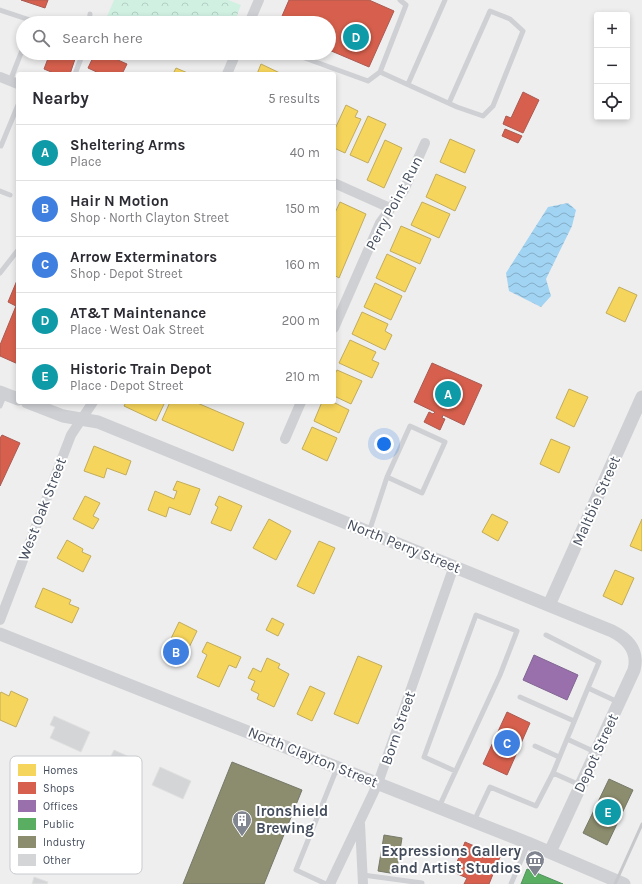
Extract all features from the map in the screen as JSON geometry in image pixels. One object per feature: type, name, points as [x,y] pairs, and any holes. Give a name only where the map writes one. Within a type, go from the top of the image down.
[{"type":"street","points":[[252,16],[259,0]]},
{"type":"street","points":[[228,72],[233,60]]},
{"type":"street","points":[[0,76],[14,82]]},
{"type":"street","name":"Perry Point Run","points":[[336,323],[380,223],[404,190],[425,143]]},
{"type":"street","points":[[336,184],[390,208]]},
{"type":"street","points":[[2,397],[16,399]]},
{"type":"street","name":"Maltbie Street","points":[[549,605],[642,397]]},
{"type":"street","points":[[32,404],[63,416],[82,420]]},
{"type":"street","name":"West Oak Street","points":[[0,620],[71,435],[92,404]]},
{"type":"street","points":[[285,439],[300,404]]},
{"type":"street","name":"North Perry Street","points":[[82,420],[98,422],[549,605],[620,635],[636,652]]},
{"type":"street","name":"Born Street","points":[[330,884],[378,783],[454,566]]},
{"type":"street","name":"North Clayton Street","points":[[0,634],[528,843],[624,884]]},
{"type":"street","name":"Depot Street","points":[[550,852],[634,670],[636,664],[636,652]]},
{"type":"street","points":[[359,822],[363,880]]},
{"type":"lane","points":[[310,60],[368,81],[380,72],[406,5],[400,0]]},
{"type":"lane","points":[[408,84],[445,0]]},
{"type":"lane","points":[[0,10],[18,16]]},
{"type":"lane","points":[[380,72],[449,103],[483,116],[493,106],[523,31],[510,18],[490,11],[449,103]]},
{"type":"lane","points":[[17,72],[20,60]]},
{"type":"lane","points":[[76,72],[80,60]]},
{"type":"lane","points":[[1,146],[16,110]]},
{"type":"lane","points":[[0,191],[10,195]]},
{"type":"lane","points":[[0,274],[16,253]]},
{"type":"lane","points":[[369,533],[387,477],[410,426],[445,442],[422,493],[387,477]]},
{"type":"lane","points":[[439,808],[500,675],[517,631],[476,615],[424,757],[455,772]]},
{"type":"lane","points":[[474,822],[490,787],[536,806],[553,773],[599,662],[546,635]]},
{"type":"lane","points":[[588,688],[619,702]]},
{"type":"lane","points":[[520,697],[574,721]]},
{"type":"lane","points":[[567,739],[596,752]]},
{"type":"lane","points":[[535,746],[559,757]]},
{"type":"lane","points":[[326,884],[296,870],[338,767]]},
{"type":"lane","points":[[553,773],[581,785]]},
{"type":"lane","points":[[511,884],[528,843]]},
{"type":"lane","points":[[363,880],[422,883]]},
{"type":"green space","points":[[114,0],[228,0],[241,5],[237,16],[107,16]]},
{"type":"water","points":[[568,203],[576,210],[572,226],[546,279],[551,296],[541,307],[509,291],[506,273],[548,207]]},
{"type":"building: Homes","points":[[261,64],[278,72],[258,72]]},
{"type":"building: Homes","points":[[176,68],[185,72],[174,72]]},
{"type":"building: Homes","points":[[346,105],[358,111],[355,117],[361,119],[345,153],[336,149],[336,127]]},
{"type":"building: Homes","points":[[368,116],[386,124],[368,163],[350,155]]},
{"type":"building: Homes","points":[[450,139],[475,150],[465,173],[440,162]]},
{"type":"building: Homes","points":[[385,140],[402,148],[384,188],[367,180]]},
{"type":"building: Homes","points":[[436,174],[466,187],[455,211],[426,197]]},
{"type":"building: Homes","points":[[340,202],[366,214],[339,278],[336,276],[336,211]]},
{"type":"building: Homes","points":[[422,202],[450,214],[439,238],[411,225]]},
{"type":"building: Homes","points":[[401,226],[431,239],[420,264],[390,251]]},
{"type":"building: Homes","points":[[387,254],[416,268],[405,292],[376,278]]},
{"type":"building: Homes","points":[[375,283],[402,296],[391,320],[364,307]]},
{"type":"building: Homes","points":[[619,287],[637,295],[625,322],[606,313]]},
{"type":"building: Homes","points":[[362,312],[388,324],[385,331],[392,335],[385,350],[352,334]]},
{"type":"building: Homes","points":[[350,340],[376,352],[372,360],[379,363],[372,378],[339,363]]},
{"type":"building: Homes","points":[[337,370],[362,381],[351,404],[336,397]]},
{"type":"building: Homes","points":[[569,389],[588,397],[574,427],[556,418]]},
{"type":"building: Homes","points":[[125,404],[164,404],[156,421],[124,406]]},
{"type":"building: Homes","points":[[169,404],[200,404],[244,423],[233,451],[162,420]]},
{"type":"building: Homes","points":[[321,404],[336,404],[349,410],[339,433],[314,421]]},
{"type":"building: Homes","points":[[312,427],[337,438],[327,461],[302,449]]},
{"type":"building: Homes","points":[[551,439],[570,447],[559,473],[540,464]]},
{"type":"building: Homes","points":[[94,446],[131,461],[126,475],[107,468],[104,478],[84,471]]},
{"type":"building: Homes","points":[[177,481],[200,489],[190,515],[169,507],[166,517],[148,510],[155,491],[174,499],[177,491],[173,490]]},
{"type":"building: Homes","points":[[85,496],[100,503],[93,516],[99,519],[93,529],[73,519]]},
{"type":"building: Homes","points":[[219,496],[242,506],[231,531],[211,523],[218,507],[215,505]]},
{"type":"building: Homes","points":[[492,514],[508,522],[498,541],[482,532]]},
{"type":"building: Homes","points":[[269,519],[291,531],[276,560],[253,548]]},
{"type":"building: Homes","points":[[642,519],[642,551],[630,546]]},
{"type":"building: Homes","points":[[67,540],[83,549],[82,552],[91,556],[83,572],[57,558]]},
{"type":"building: Homes","points":[[319,541],[335,548],[314,594],[297,586]]},
{"type":"building: Homes","points":[[615,570],[634,578],[622,605],[603,596]]},
{"type":"building: Homes","points":[[43,588],[71,600],[69,604],[79,608],[72,623],[35,607]]},
{"type":"building: Homes","points":[[272,618],[284,624],[278,636],[266,630]]},
{"type":"building: Homes","points":[[179,622],[197,631],[182,662],[164,653]]},
{"type":"building: Homes","points":[[207,642],[241,657],[236,668],[229,665],[219,687],[197,677],[207,655],[202,652]]},
{"type":"building: Homes","points":[[358,656],[382,666],[358,724],[334,714]]},
{"type":"building: Homes","points":[[267,658],[280,664],[278,668],[289,674],[274,707],[257,699],[259,694],[251,690],[255,681],[248,678],[253,668],[261,672]]},
{"type":"building: Homes","points":[[310,686],[325,693],[312,721],[297,714]]},
{"type":"building: Homes","points":[[11,691],[28,699],[16,727],[0,720],[0,694],[1,692],[9,696]]},
{"type":"building: Shops","points":[[21,0],[48,0],[45,8]]},
{"type":"building: Shops","points":[[289,0],[369,0],[394,11],[369,67],[336,53],[336,16],[282,16]]},
{"type":"building: Shops","points":[[47,60],[75,60],[71,72],[51,72],[44,69]]},
{"type":"building: Shops","points":[[92,60],[118,60],[127,64],[123,72],[97,72],[88,68]]},
{"type":"building: Shops","points":[[523,92],[539,100],[523,133],[503,124],[506,116],[511,118]]},
{"type":"building: Shops","points":[[505,129],[522,136],[518,143],[502,136]]},
{"type":"building: Shops","points":[[16,283],[16,306],[8,302]]},
{"type":"building: Shops","points":[[16,306],[16,363],[0,356],[0,345]]},
{"type":"building: Shops","points":[[432,363],[482,385],[464,425],[443,415],[442,418],[445,419],[440,430],[424,422],[429,412],[433,414],[435,412],[414,402]]},
{"type":"building: Shops","points":[[2,435],[20,443],[0,486],[0,438]]},
{"type":"building: Shops","points":[[507,712],[530,723],[507,775],[483,764]]},
{"type":"building: Shops","points":[[465,842],[500,857],[489,884],[464,884],[467,878],[453,872]]},
{"type":"building: Offices","points":[[534,655],[578,675],[567,700],[523,680]]},
{"type":"building: Public","name":"Expressions Gallery and Artist Studios","points":[[527,869],[563,884],[521,884]]},
{"type":"building: Industry","name":"Ironshield Brewing","points":[[232,762],[302,790],[264,884],[183,884]]},
{"type":"building: Industry","points":[[609,779],[633,790],[607,845],[583,833]]},
{"type":"building: Industry","points":[[384,835],[402,838],[396,874],[378,871]]},
{"type":"building: Other","points":[[54,716],[90,732],[81,752],[50,738],[55,727],[50,725]]},
{"type":"building: Other","points":[[114,750],[127,756],[111,756]]},
{"type":"building: Other","points":[[160,767],[191,781],[183,799],[152,785]]},
{"type":"building: Other","points":[[34,877],[48,882],[47,884],[32,884]]},
{"type":"railway","points":[[615,884],[642,824]]},
{"type":"place","name":"AT&T Maintenance","points":[[356,37]]},
{"type":"place","name":"Sheltering Arms","points":[[448,394]]},
{"type":"place","name":"Hair N Motion","points":[[176,652]]},
{"type":"place","name":"Arrow Exterminators","points":[[507,743]]},
{"type":"place","name":"Historic Train Depot","points":[[608,812]]},
{"type":"place","name":"Ironshield Brewing","points":[[242,837]]},
{"type":"place","name":"Expressions Gallery and Artist Studios","points":[[535,877]]}]
